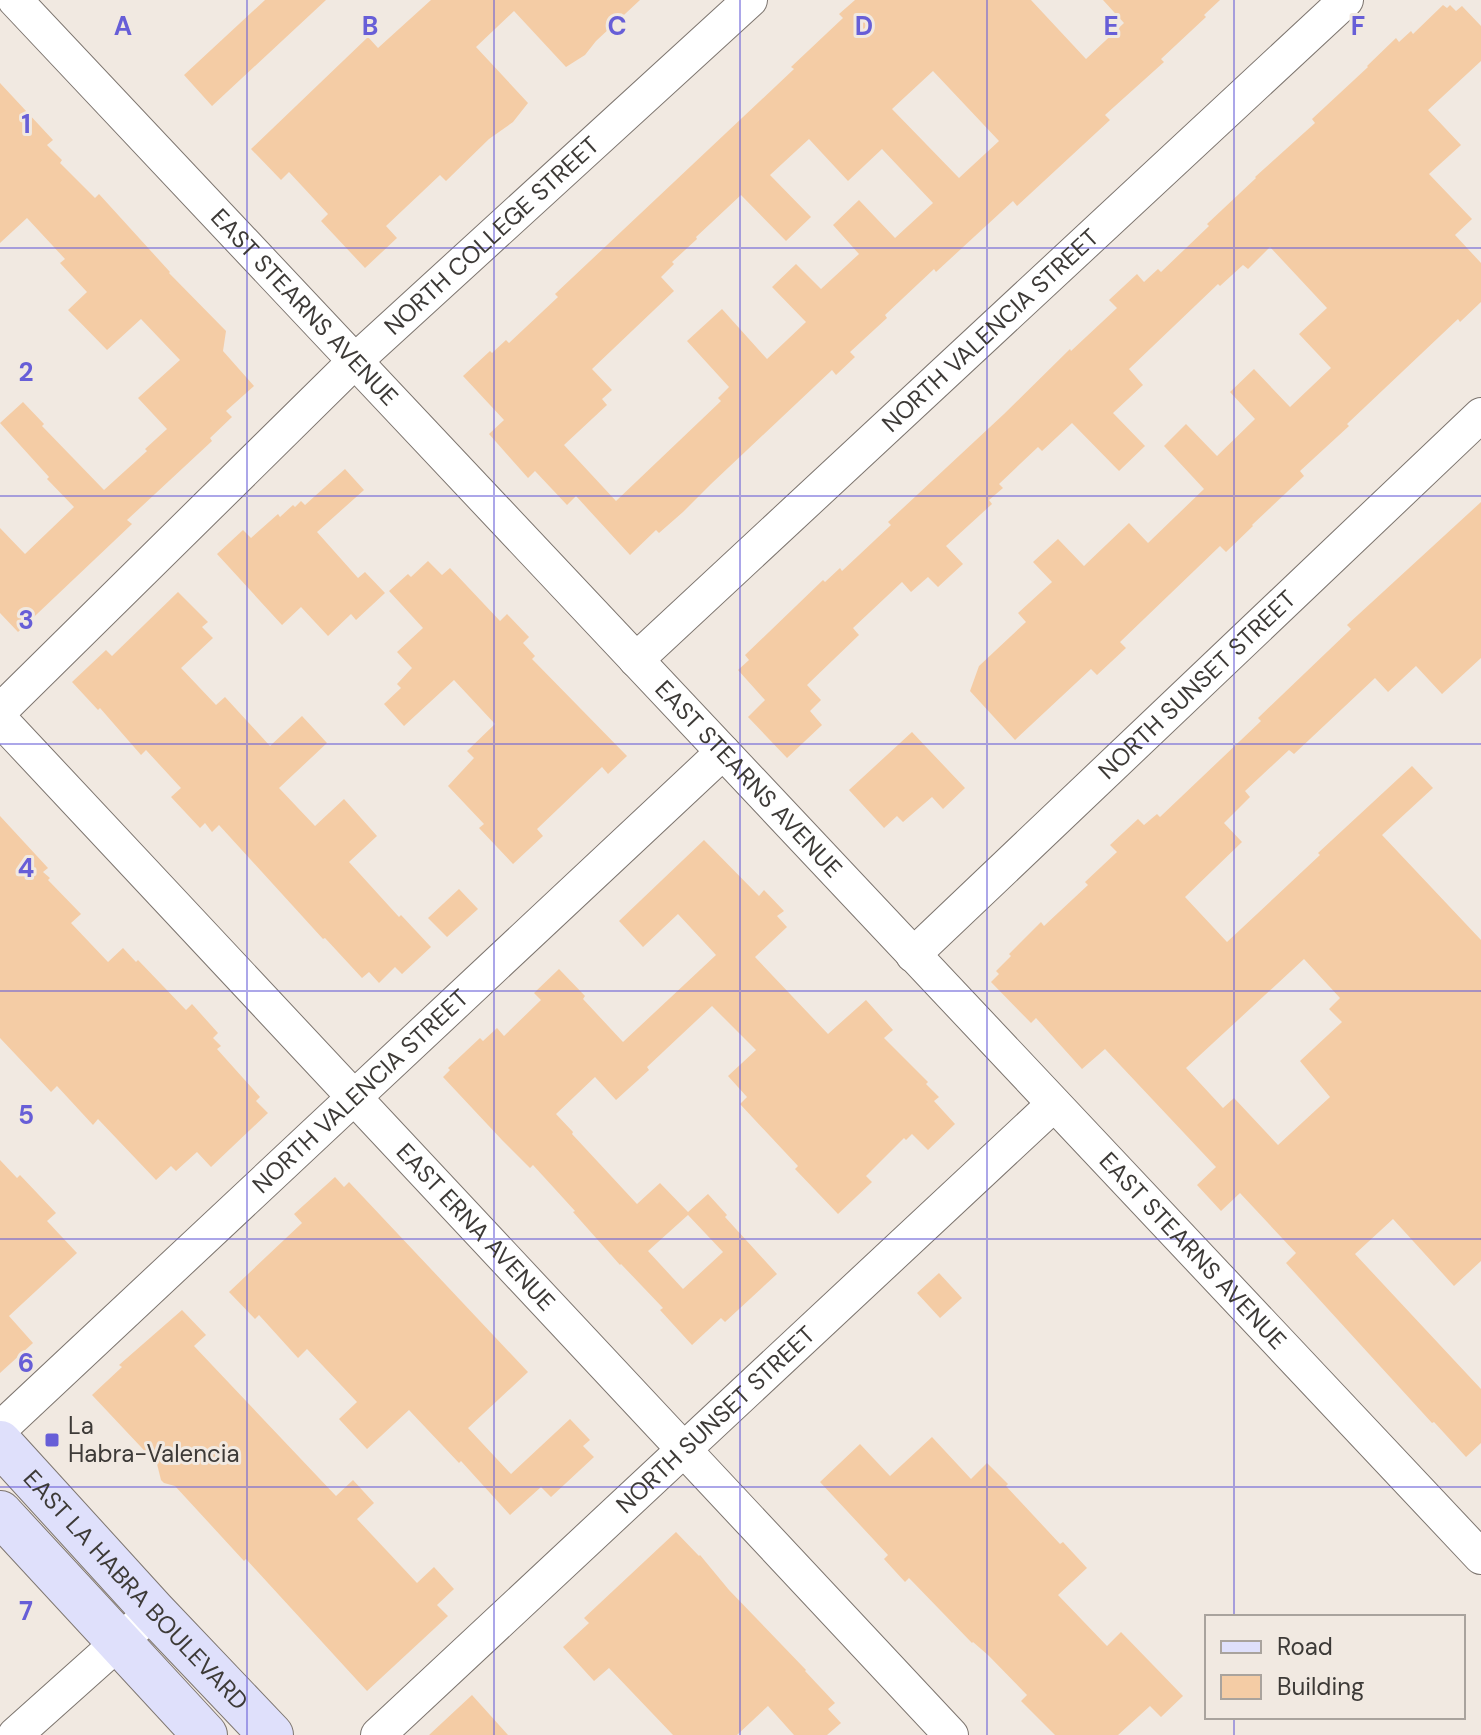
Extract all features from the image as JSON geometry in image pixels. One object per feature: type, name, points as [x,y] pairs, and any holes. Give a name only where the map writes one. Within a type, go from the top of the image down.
[{"type":"main road","name":"EAST LA HABRA BOULEVARD","points":[[0,1443],[271,1735]]},
{"type":"main road","name":"EAST LA HABRA BOULEVARD","points":[[0,1513],[205,1735]]},
{"type":"street","name":"EAST STEARNS AVENUE","points":[[15,0],[1481,1557]]},
{"type":"street","name":"NORTH COLLEGE STREET","points":[[0,711],[355,361],[750,0]]},
{"type":"street","name":"NORTH VALENCIA STREET","points":[[636,660],[1346,0]]},
{"type":"street","name":"NORTH SUNSET STREET","points":[[913,955],[1481,415]]},
{"type":"street","name":"EAST ERNA AVENUE","points":[[0,719],[951,1735]]},
{"type":"street","name":"NORTH VALENCIA STREET","points":[[0,1429],[723,752]]},
{"type":"street","name":"NORTH SUNSET STREET","points":[[378,1735],[1054,1104]]},
{"type":"street","points":[[15,1735],[153,1611]]},
{"type":"building","points":[[265,0],[326,0],[212,106],[184,75]]},
{"type":"building","points":[[431,0],[640,0],[585,55],[566,67],[514,11],[476,47],[528,103],[513,122],[489,139],[446,181],[440,175],[386,226],[397,238],[365,268],[321,221],[328,214],[289,172],[281,180],[251,149],[368,37],[378,48]]},
{"type":"building","points":[[855,0],[1031,0],[1086,59],[1124,23],[1103,0],[1220,0],[1161,59],[1164,62],[1105,115],[1110,120],[1017,206],[1013,201],[936,272],[934,269],[850,352],[855,357],[836,375],[832,370],[683,512],[659,533],[656,530],[630,555],[576,496],[567,505],[535,471],[528,478],[489,434],[504,420],[463,376],[490,351],[492,353],[506,340],[509,343],[558,297],[555,294],[794,69],[791,67],[843,18],[839,14]],"holes":[[[933,71],[999,141],[959,178],[892,109]],[[809,139],[848,181],[882,149],[933,203],[895,238],[859,200],[833,225],[859,254],[821,289],[796,264],[772,287],[806,322],[767,359],[722,309],[687,341],[729,387],[718,398],[721,401],[616,501],[564,445],[607,405],[602,399],[612,390],[592,369],[674,291],[661,277],[696,237],[741,195],[786,241],[811,217],[770,175]]]},
{"type":"building","points":[[1443,5],[1447,8],[1450,5],[1456,11],[1462,6],[1481,26],[1481,61],[1428,110],[1461,145],[1429,174],[1472,219],[1455,235],[1481,263],[1481,302],[1460,322],[1458,319],[1347,424],[1349,426],[1300,471],[1304,476],[1226,552],[1220,546],[1120,642],[1126,648],[1097,675],[1091,669],[1015,740],[970,691],[979,666],[1026,622],[1018,613],[1052,582],[1033,562],[1058,539],[1084,566],[1129,523],[1148,543],[1204,489],[1164,446],[1186,424],[1217,456],[1255,419],[1230,392],[1254,369],[1290,407],[1331,368],[1299,334],[1327,308],[1270,247],[1248,269],[1243,265],[1220,286],[1218,284],[1129,369],[1143,385],[1113,413],[1145,446],[1119,471],[1072,423],[1042,451],[1038,447],[999,484],[1003,488],[989,500],[992,504],[946,546],[963,564],[938,587],[928,577],[911,592],[902,582],[853,628],[859,635],[807,685],[821,700],[810,711],[822,725],[787,758],[748,717],[765,700],[738,670],[749,660],[745,655],[823,580],[825,582],[840,568],[842,571],[891,525],[888,522],[1117,308],[1109,300],[1137,274],[1144,282],[1158,269],[1161,272],[1255,177],[1315,123],[1312,119],[1396,38],[1399,42],[1411,31],[1413,34]]},
{"type":"building","points":[[0,83],[53,140],[47,145],[62,160],[60,163],[95,198],[99,194],[226,331],[223,351],[254,386],[226,411],[232,417],[210,438],[212,441],[127,520],[132,524],[18,632],[0,613],[0,528],[25,554],[74,507],[0,423],[23,402],[104,490],[167,429],[138,398],[180,360],[141,319],[107,350],[68,310],[87,292],[60,263],[65,259],[27,218],[0,243]]},
{"type":"building","points":[[345,469],[364,490],[317,532],[358,578],[365,572],[385,593],[356,620],[351,614],[328,636],[301,607],[282,625],[217,554],[243,530],[251,538],[278,514],[280,517],[301,501],[305,505]]},
{"type":"building","points":[[1481,502],[1481,658],[1442,694],[1416,666],[1388,692],[1375,678],[1294,754],[1289,750],[1245,791],[1250,797],[1224,823],[1242,842],[1185,897],[1227,942],[1412,766],[1433,788],[1382,835],[1481,940],[1481,1261],[1454,1286],[1393,1219],[1355,1254],[1481,1389],[1481,1443],[1466,1457],[1286,1263],[1296,1253],[1240,1193],[1221,1211],[1197,1185],[1216,1167],[1105,1049],[1082,1069],[1036,1018],[1031,1023],[991,982],[999,974],[996,971],[1011,956],[1009,954],[1041,922],[1044,926],[1088,885],[1085,882],[1117,852],[1110,845],[1138,819],[1144,825],[1157,814],[1160,817],[1261,721],[1258,718],[1351,629],[1347,625]],"holes":[[[1304,959],[1340,998],[1329,1009],[1342,1022],[1300,1061],[1330,1097],[1278,1145],[1234,1098],[1223,1108],[1186,1068]]]},
{"type":"building","points":[[428,561],[442,575],[450,568],[500,621],[507,614],[529,637],[523,643],[535,656],[532,659],[627,756],[608,774],[602,767],[537,829],[543,836],[513,864],[479,828],[484,824],[448,786],[474,758],[467,751],[495,724],[454,680],[404,726],[384,704],[401,688],[397,684],[412,668],[397,652],[423,628],[389,591]]},
{"type":"building","points":[[178,592],[208,622],[202,627],[213,638],[181,668],[216,705],[225,697],[270,746],[302,716],[327,743],[279,788],[315,826],[344,799],[377,836],[349,862],[431,947],[402,974],[395,967],[379,983],[369,972],[362,978],[219,825],[212,832],[205,823],[200,828],[171,797],[181,788],[146,750],[141,755],[100,708],[98,710],[72,682],[106,650],[112,656]]},
{"type":"building","points":[[912,732],[965,788],[943,809],[932,797],[903,822],[897,816],[884,828],[849,790]]},
{"type":"building","points":[[0,816],[48,868],[43,872],[50,878],[48,880],[81,914],[71,923],[108,962],[123,948],[186,1010],[192,1004],[218,1033],[213,1038],[221,1046],[217,1049],[260,1097],[256,1101],[268,1113],[211,1167],[197,1152],[176,1171],[171,1166],[156,1180],[98,1119],[93,1125],[57,1086],[51,1092],[0,1038]]},
{"type":"building","points":[[704,840],[759,896],[764,890],[784,911],[777,916],[787,927],[755,957],[828,1034],[866,1000],[893,1030],[884,1038],[928,1082],[926,1084],[939,1097],[934,1101],[955,1124],[928,1150],[912,1134],[906,1140],[904,1138],[866,1176],[872,1182],[838,1214],[740,1104],[747,1097],[728,1076],[756,1050],[712,1006],[616,1100],[595,1077],[556,1114],[572,1134],[637,1204],[660,1183],[688,1212],[708,1194],[777,1274],[725,1322],[721,1318],[692,1345],[660,1310],[663,1308],[620,1265],[533,1165],[530,1168],[443,1077],[450,1070],[448,1068],[480,1038],[483,1041],[497,1028],[504,1036],[541,1000],[534,993],[559,969],[623,1042],[716,955],[678,914],[643,947],[619,921]],"holes":[[[688,1215],[723,1252],[683,1289],[648,1251]]]},
{"type":"building","points":[[459,889],[478,909],[447,937],[428,918]]},
{"type":"building","points":[[0,1160],[17,1178],[20,1175],[56,1213],[47,1221],[77,1253],[9,1316],[33,1343],[0,1373]]},
{"type":"building","points":[[335,1177],[344,1187],[349,1182],[528,1372],[468,1428],[511,1474],[570,1419],[590,1440],[583,1446],[594,1457],[551,1497],[541,1487],[510,1515],[409,1410],[367,1449],[339,1419],[357,1402],[307,1349],[298,1358],[259,1315],[255,1319],[229,1292],[302,1223],[294,1214]]},
{"type":"building","points":[[939,1273],[962,1298],[940,1318],[917,1293]]},
{"type":"building","points":[[182,1310],[206,1335],[194,1346],[336,1496],[353,1480],[374,1503],[357,1519],[417,1583],[434,1567],[454,1589],[437,1605],[448,1616],[367,1691],[175,1486],[161,1480],[157,1464],[92,1395],[122,1367],[119,1365]]},
{"type":"building","points":[[932,1437],[971,1479],[987,1463],[1060,1544],[1063,1542],[1087,1568],[1058,1595],[1107,1646],[1121,1632],[1183,1696],[1161,1717],[1150,1706],[1118,1735],[1055,1735],[1021,1701],[1027,1695],[909,1578],[905,1582],[884,1559],[888,1555],[820,1482],[860,1444],[890,1476]]},
{"type":"building","points":[[676,1532],[835,1703],[828,1709],[841,1723],[827,1735],[794,1735],[768,1706],[737,1735],[673,1735],[609,1668],[594,1681],[563,1647],[589,1623],[584,1618]]},
{"type":"building","points":[[472,1695],[508,1735],[429,1735]]},
{"type":"place","name":"La Habra-Valencia","points":[[52,1440]]}]
